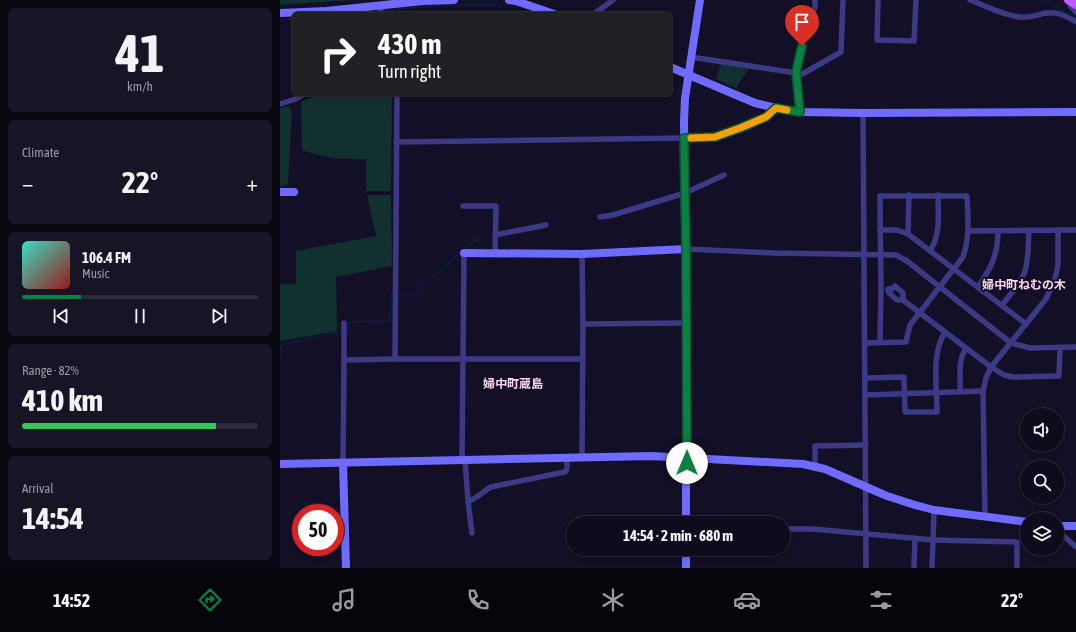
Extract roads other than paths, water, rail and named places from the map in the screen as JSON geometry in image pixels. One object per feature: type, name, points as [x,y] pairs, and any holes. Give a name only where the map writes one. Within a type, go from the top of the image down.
[{"type":"main road","points":[[1068,0],[1076,5]]},
{"type":"street","points":[[326,12],[380,10],[454,0]]},
{"type":"street","points":[[509,0],[548,12]]},
{"type":"street","points":[[597,12],[613,0]]},
{"type":"street","points":[[686,516],[685,98],[700,0]]},
{"type":"street","points":[[800,112],[797,75],[805,33],[815,7],[815,0]]},
{"type":"street","points":[[691,57],[797,75],[841,52],[843,0]]},
{"type":"street","points":[[878,0],[877,40],[914,41],[916,0]]},
{"type":"street","points":[[970,0],[1009,15],[1022,17],[1046,12],[1055,12],[1076,22]]},
{"type":"street","points":[[1068,0],[1071,7],[1076,12]]},
{"type":"street","points":[[280,13],[292,13]]},
{"type":"street","points":[[672,68],[755,103],[800,112],[1076,112]]},
{"type":"street","points":[[280,104],[301,96]]},
{"type":"street","points":[[395,359],[397,96]]},
{"type":"street","points":[[396,142],[715,137],[766,117],[776,108]]},
{"type":"street","points":[[863,113],[866,378],[866,568]]},
{"type":"street","points":[[600,217],[613,215],[685,193],[724,175]]},
{"type":"street","points":[[280,192],[294,192]]},
{"type":"street","points":[[908,234],[910,195]]},
{"type":"street","points":[[865,343],[906,342],[910,326],[963,257],[969,231],[967,196],[880,196],[880,342]]},
{"type":"street","points":[[930,251],[935,244],[938,235],[938,196]]},
{"type":"street","points":[[464,206],[496,206],[495,253]]},
{"type":"street","points":[[495,235],[546,225]]},
{"type":"street","points":[[880,230],[898,230],[908,234],[1026,324]]},
{"type":"street","points":[[1002,306],[1020,282],[1024,273],[1028,256],[1029,230]]},
{"type":"street","points":[[985,516],[983,391],[986,378],[991,368],[1046,298],[1055,279],[1058,265],[1058,230]]},
{"type":"street","points":[[969,231],[1076,230]]},
{"type":"street","points":[[978,287],[990,269],[995,257],[998,244],[998,231]]},
{"type":"street","points":[[472,533],[463,460],[464,252],[582,254],[686,249],[775,253],[896,254],[1012,343],[1030,348],[1076,347]]},
{"type":"street","points":[[582,254],[582,457]]},
{"type":"street","points":[[881,290],[892,289],[895,286],[903,293],[903,300]]},
{"type":"street","points":[[888,289],[888,293],[898,300],[903,300],[991,368],[1004,375],[1013,377],[1058,376],[1060,348]]},
{"type":"street","points":[[344,323],[343,463],[346,568]]},
{"type":"street","points":[[583,324],[686,324]]},
{"type":"street","points":[[866,378],[904,377],[905,412],[937,412],[938,347],[945,332]]},
{"type":"street","points":[[960,392],[961,360],[966,349]]},
{"type":"street","points":[[344,360],[583,359]]},
{"type":"street","points":[[866,395],[983,391]]},
{"type":"street","points":[[815,467],[815,446],[866,445]]},
{"type":"street","points":[[280,464],[651,456],[803,464],[825,469],[896,500],[934,510],[1020,521]]},
{"type":"street","points":[[468,501],[473,500],[484,490],[491,487],[565,472],[567,469],[567,457]]},
{"type":"street","points":[[932,568],[934,510]]},
{"type":"street","points":[[1064,526],[1076,526]]},
{"type":"street","points":[[790,529],[813,529],[933,540],[1017,542],[1017,568]]},
{"type":"street","points":[[1064,536],[1076,547]]},
{"type":"street","points":[[914,568],[915,538]]},
{"type":"street","points":[[686,556],[686,568]]},
{"type":"waterway","points":[[367,12],[443,5],[495,5],[498,0]]},
{"type":"waterway","points":[[1041,0],[1071,14],[1076,18]]},
{"type":"waterway","points":[[280,20],[292,19]]},
{"type":"waterway","points":[[464,250],[474,241],[482,237]]},
{"type":"waterway","points":[[397,294],[416,294],[421,287],[461,252]]},
{"type":"waterway","points":[[280,362],[281,345],[349,330],[349,322],[390,321],[391,294],[393,294]]},
{"type":"district","name":"婦中町ねむの木","points":[[1024,285]]},
{"type":"district","name":"婦中町蔵島","points":[[513,384]]}]
